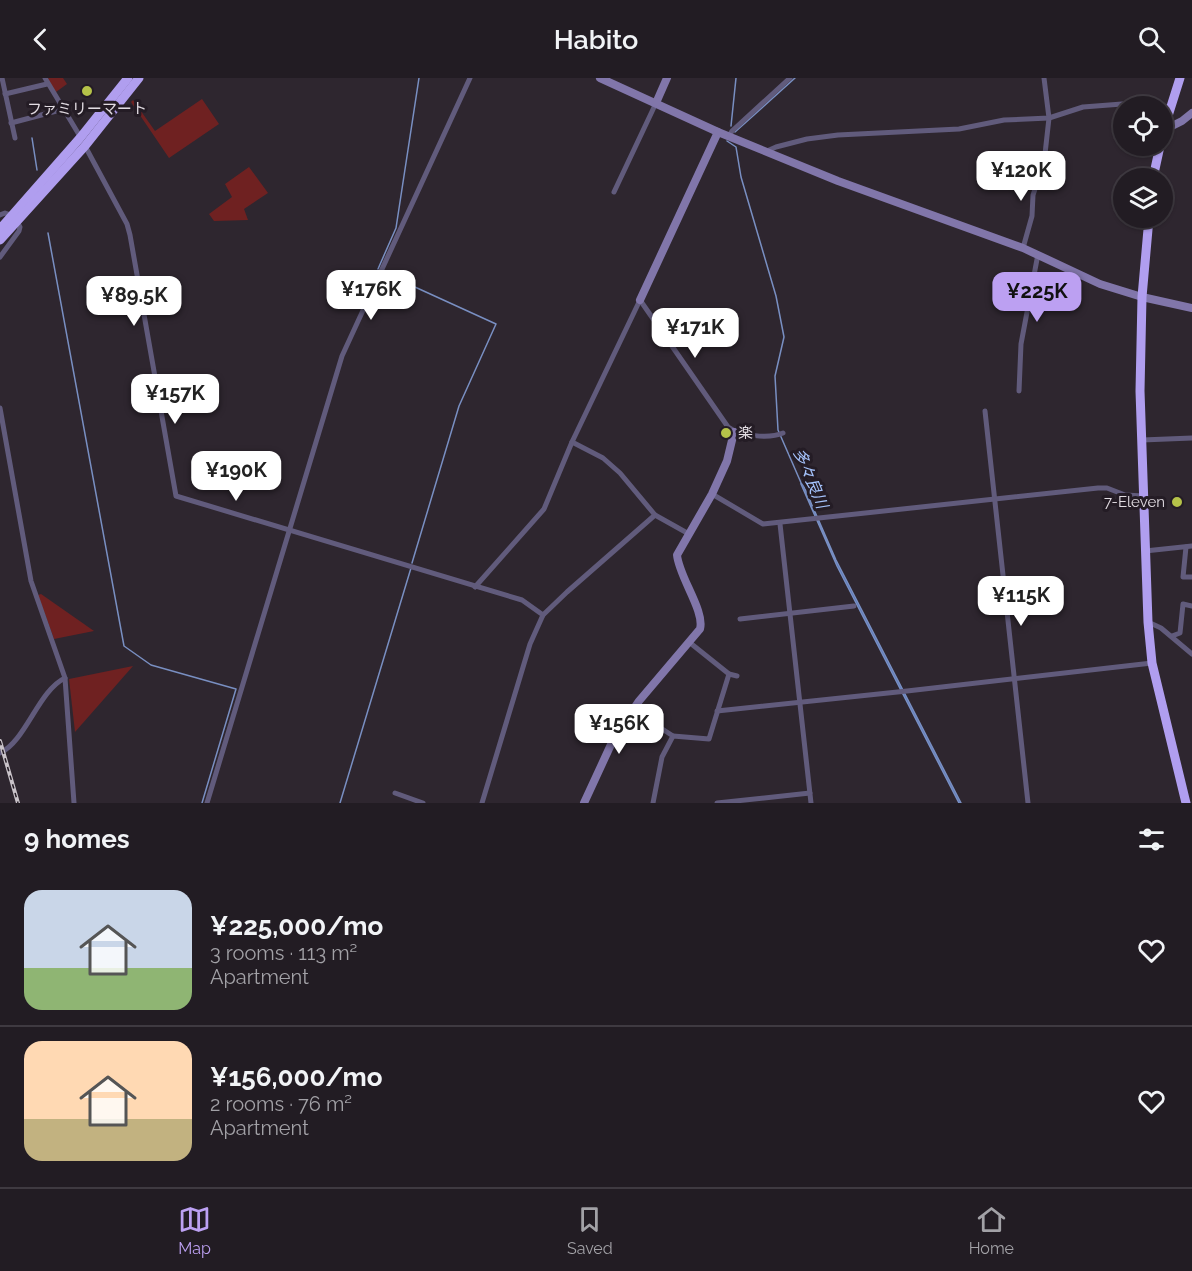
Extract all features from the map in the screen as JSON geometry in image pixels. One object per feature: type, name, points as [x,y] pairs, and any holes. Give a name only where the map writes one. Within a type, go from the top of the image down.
[{"type":"highway","points":[[82,142],[128,78]]},
{"type":"highway","points":[[0,240],[14,218],[139,78]]},
{"type":"highway","points":[[1173,103],[1180,78]]},
{"type":"highway","points":[[0,229],[14,218]]},
{"type":"highway","points":[[1148,228],[1142,297],[1140,391],[1148,622],[1152,663],[1186,803]]},
{"type":"street","points":[[2,78],[15,138]]},
{"type":"street","points":[[207,803],[342,356],[470,78]]},
{"type":"street","points":[[600,78],[718,132],[838,181],[1023,248],[1100,284],[1142,297],[1192,308]]},
{"type":"street","points":[[614,192],[667,78]]},
{"type":"street","points":[[729,136],[790,78]]},
{"type":"street","points":[[1023,248],[1032,216],[1034,195],[1044,162],[1049,118],[1044,78]]},
{"type":"street","points":[[5,94],[46,81],[126,224],[130,235],[176,496],[522,600],[543,615]]},
{"type":"street","points":[[767,151],[807,139],[838,135],[959,129],[1004,120],[1049,118],[1083,107],[1113,105]]},
{"type":"street","points":[[11,123],[64,110]]},
{"type":"street","points":[[1173,126],[1192,113]]},
{"type":"street","points":[[476,586],[544,509],[572,442],[718,132]]},
{"type":"street","points":[[0,215],[5,213],[14,218],[20,227],[0,257]]},
{"type":"street","points":[[1018,391],[1021,344],[1038,254]]},
{"type":"street","points":[[640,300],[734,432],[778,435],[783,433]]},
{"type":"street","points":[[0,408],[32,586],[65,678],[74,803]]},
{"type":"street","points":[[985,411],[1028,803]]},
{"type":"street","points":[[584,803],[614,738],[633,710],[699,629],[702,622],[677,555],[712,494],[727,461],[734,432]]},
{"type":"street","points":[[1142,440],[1192,438]]},
{"type":"street","points":[[572,442],[603,458],[620,473],[655,515],[689,534]]},
{"type":"street","points":[[712,494],[759,523],[780,524],[1098,488],[1107,488],[1125,495],[1143,496]]},
{"type":"street","points":[[482,803],[530,644],[543,615],[655,515]]},
{"type":"street","points":[[780,524],[811,803]]},
{"type":"street","points":[[1145,551],[1189,546],[1182,577],[1192,577]]},
{"type":"street","points":[[1172,636],[1180,633],[1183,604],[1192,606]]},
{"type":"street","points":[[740,619],[854,606]]},
{"type":"street","points":[[1148,622],[1161,628],[1192,654]]},
{"type":"street","points":[[689,642],[729,674],[737,676]]},
{"type":"street","points":[[717,711],[1152,663]]},
{"type":"street","points":[[633,710],[673,736],[709,739],[729,674]]},
{"type":"street","points":[[0,753],[7,750],[43,700],[60,680],[65,678]]},
{"type":"street","points":[[653,803],[662,758],[673,736]]},
{"type":"street","points":[[394,793],[423,803]]},
{"type":"street","points":[[717,803],[810,793]]},
{"type":"shaded area","points":[[63,78],[67,84],[56,92],[47,79]]},
{"type":"shaded area","points":[[202,99],[219,124],[169,158],[131,102],[133,100],[155,131]]},
{"type":"shaded area","points":[[249,167],[268,193],[244,209],[248,220],[214,221],[209,214],[232,197],[225,184]]},
{"type":"shaded area","points":[[41,594],[94,631],[54,639],[38,595]]},
{"type":"shaded area","points":[[133,666],[75,732],[69,679]]},
{"type":"water","points":[[801,484],[803,484],[836,560],[961,803],[837,566]]},
{"type":"waterway","points":[[378,269],[396,228],[419,78]]},
{"type":"waterway","points":[[731,126],[736,78]]},
{"type":"waterway","name":"多々良川","points":[[735,132],[795,78]]},
{"type":"waterway","points":[[32,138],[37,170]]},
{"type":"waterway","name":"多々良川","points":[[727,141],[736,147],[741,177],[776,296],[784,337],[775,376],[778,430],[802,485]]},
{"type":"waterway","points":[[48,233],[124,646],[151,665],[236,689],[202,803]]},
{"type":"waterway","points":[[382,272],[496,324],[459,406],[412,563]]},
{"type":"waterway","points":[[340,803],[411,568]]},
{"type":"railway","points":[[0,741],[18,803]]},
{"type":"place","name":"ファミリーマート","points":[[87,91]]},
{"type":"place","name":"楽","points":[[726,433]]},
{"type":"place","name":"7-Eleven","points":[[1177,502]]}]
